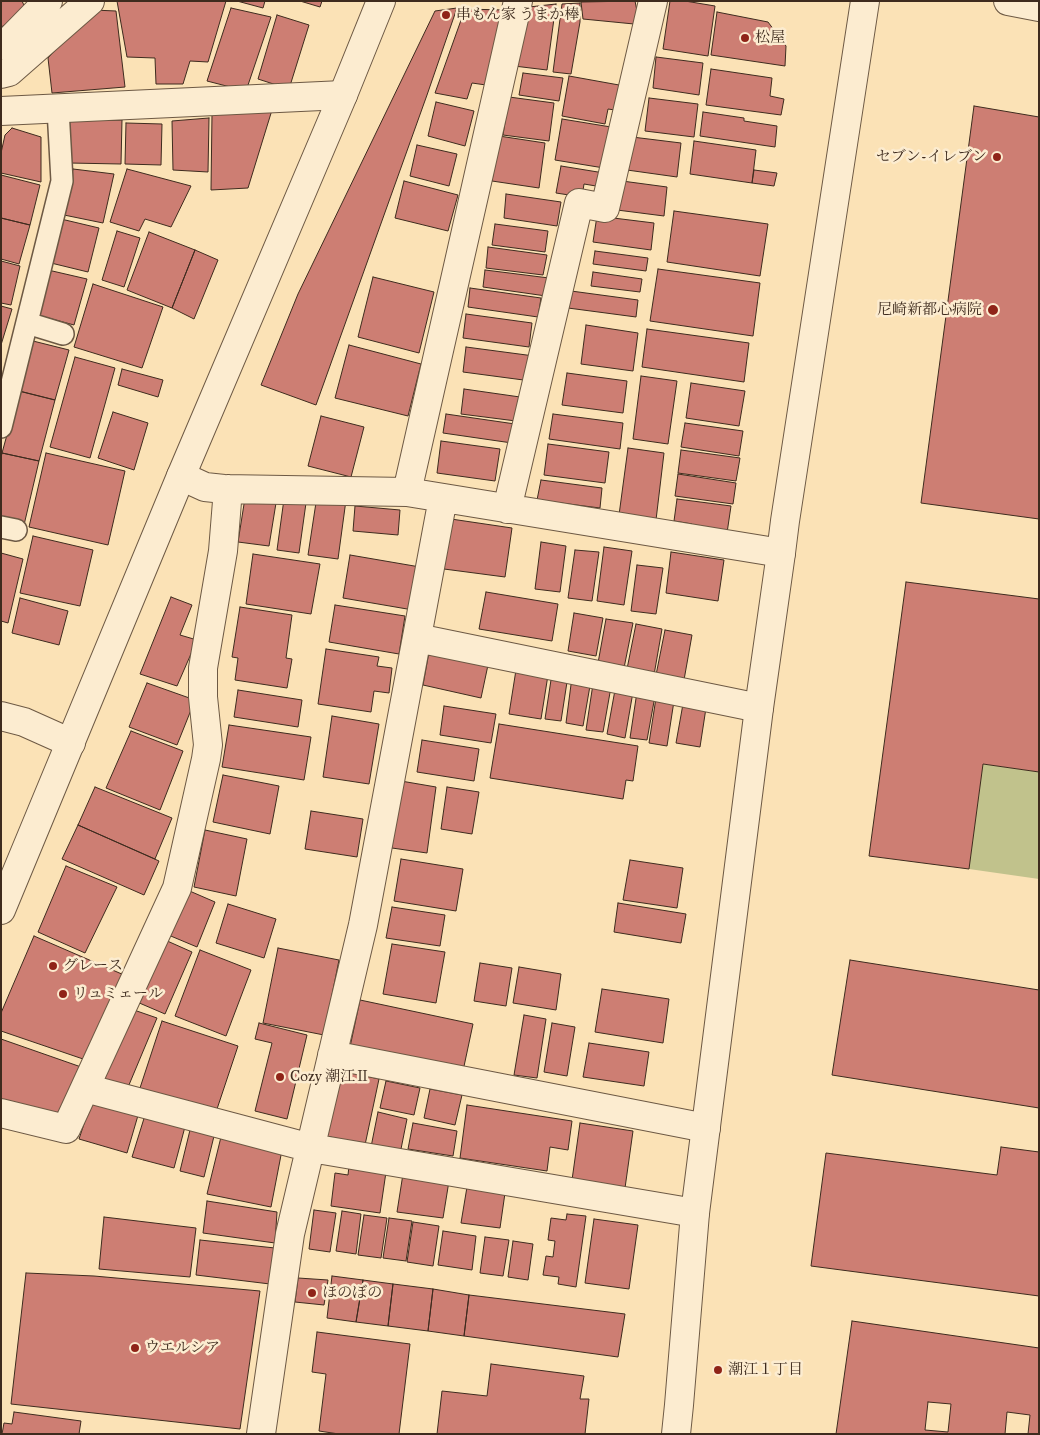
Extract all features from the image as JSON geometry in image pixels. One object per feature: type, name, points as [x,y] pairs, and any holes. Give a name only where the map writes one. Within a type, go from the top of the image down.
[{"type":"street","points":[[1,45],[6,44],[48,1]]},
{"type":"street","points":[[1,74],[10,72],[90,1]]},
{"type":"street","points":[[1,910],[381,1]]},
{"type":"street","points":[[407,492],[518,1]]},
{"type":"street","points":[[507,509],[578,203],[605,208],[653,1]]},
{"type":"street","points":[[676,1434],[680,1404],[694,1212],[759,708],[785,521],[865,1]]},
{"type":"street","points":[[1008,1],[1039,7]]},
{"type":"street","points":[[1,111],[343,95]]},
{"type":"street","points":[[181,476],[205,488],[407,492],[781,553]]},
{"type":"street","points":[[1,1113],[66,1129],[177,888],[208,745],[203,697],[203,668],[223,551],[228,489]]},
{"type":"street","points":[[261,1434],[290,1234],[363,925],[443,498]]},
{"type":"street","points":[[417,638],[759,708]]},
{"type":"street","points":[[1,716],[24,722],[71,744]]},
{"type":"street","points":[[332,1055],[706,1128]]},
{"type":"street","points":[[85,1088],[310,1148],[694,1212]]},
{"type":"lane","points":[[1,427],[62,181],[58,109]]},
{"type":"lane","points":[[27,323],[63,334]]},
{"type":"green space","points":[[983,764],[1039,772],[1039,879],[969,869]]},
{"type":"building","points":[[1,1],[22,1],[28,14],[1,27]]},
{"type":"building","points":[[117,1],[226,1],[208,62],[190,61],[183,84],[156,84],[155,58],[127,57]]},
{"type":"building","points":[[237,1],[265,1],[263,8]]},
{"type":"building","points":[[300,1],[322,1],[320,7]]},
{"type":"building","points":[[635,1],[637,11],[634,24],[583,19],[581,2]]},
{"type":"building","points":[[670,1],[685,1],[715,6],[708,56],[663,49]]},
{"type":"building","points":[[580,3],[580,22],[571,74],[553,72],[562,4]]},
{"type":"building","points":[[556,4],[547,70],[514,66],[529,7]]},
{"type":"building","points":[[231,8],[271,17],[246,91],[207,81]]},
{"type":"building","points":[[457,8],[316,405],[261,385],[298,294],[435,11]]},
{"type":"building","points":[[465,9],[503,10],[486,85],[472,83],[467,99],[435,93]]},
{"type":"building","points":[[93,10],[116,11],[125,87],[52,93],[48,58]]},
{"type":"building","points":[[717,12],[768,22],[786,46],[785,66],[711,55]]},
{"type":"building","points":[[277,15],[309,25],[289,89],[258,79]]},
{"type":"building","points":[[656,57],[703,63],[699,95],[653,88]]},
{"type":"building","points":[[711,69],[772,78],[770,96],[784,99],[781,115],[706,105]]},
{"type":"building","points":[[523,73],[563,78],[559,101],[519,95]]},
{"type":"building","points":[[569,76],[619,85],[615,110],[608,109],[605,124],[562,116]]},
{"type":"building","points":[[509,97],[554,103],[549,141],[503,135]]},
{"type":"building","points":[[649,98],[698,104],[694,137],[645,131]]},
{"type":"building","points":[[436,102],[474,111],[465,146],[428,136]]},
{"type":"building","name":"尼崎新都心病院","points":[[974,106],[1039,117],[1039,519],[921,503]]},
{"type":"building","points":[[272,110],[248,188],[211,190],[212,114]]},
{"type":"building","points":[[703,112],[744,118],[744,121],[777,126],[775,147],[700,136]]},
{"type":"building","points":[[209,118],[208,172],[173,170],[172,121]]},
{"type":"building","points":[[562,119],[611,127],[604,168],[555,160]]},
{"type":"building","points":[[122,120],[121,164],[69,163],[65,121]]},
{"type":"building","points":[[126,123],[162,124],[161,165],[125,164]]},
{"type":"building","points":[[12,128],[41,137],[41,182],[1,173],[1,153],[5,135]]},
{"type":"building","points":[[499,136],[545,143],[539,188],[492,181]]},
{"type":"building","points":[[632,137],[681,143],[677,177],[627,170]]},
{"type":"building","points":[[694,141],[756,150],[752,183],[690,174]]},
{"type":"building","points":[[417,145],[457,154],[449,186],[410,176]]},
{"type":"building","points":[[561,166],[604,173],[602,187],[584,184],[582,197],[556,193]]},
{"type":"building","points":[[73,169],[114,174],[103,223],[64,215]]},
{"type":"building","points":[[127,169],[191,186],[171,227],[145,219],[139,231],[110,222]]},
{"type":"building","points":[[754,170],[777,173],[774,186],[752,183]]},
{"type":"building","points":[[1,175],[40,185],[30,225],[1,218]]},
{"type":"building","points":[[404,181],[458,195],[448,231],[395,218]]},
{"type":"building","points":[[622,181],[667,187],[664,216],[617,210]]},
{"type":"building","points":[[506,194],[561,202],[557,226],[504,218]]},
{"type":"building","points":[[674,211],[768,224],[760,276],[667,262]]},
{"type":"building","points":[[597,216],[654,223],[651,250],[593,242]]},
{"type":"building","points":[[1,218],[30,225],[19,264],[1,259]]},
{"type":"building","points":[[61,219],[99,228],[88,272],[51,263]]},
{"type":"building","points":[[495,224],[548,231],[545,252],[492,245]]},
{"type":"building","points":[[117,231],[140,238],[124,287],[102,280]]},
{"type":"building","points":[[149,232],[195,250],[172,308],[127,290]]},
{"type":"building","points":[[488,247],[547,255],[543,275],[486,268]]},
{"type":"building","points":[[195,250],[218,260],[194,319],[172,308]]},
{"type":"building","points":[[595,251],[648,258],[646,271],[593,264]]},
{"type":"building","points":[[1,261],[20,266],[11,305],[1,303]]},
{"type":"building","points":[[658,269],[760,283],[753,336],[650,321]]},
{"type":"building","points":[[48,270],[87,279],[74,325],[37,315]]},
{"type":"building","points":[[485,270],[549,278],[546,296],[483,287]]},
{"type":"building","points":[[593,272],[642,279],[640,292],[591,286]]},
{"type":"building","points":[[373,277],[434,292],[419,353],[358,337]]},
{"type":"building","points":[[93,284],[163,307],[142,368],[74,347]]},
{"type":"building","points":[[470,288],[541,298],[538,317],[468,307]]},
{"type":"building","points":[[571,291],[638,300],[636,317],[568,308]]},
{"type":"building","points":[[1,306],[12,309],[1,345]]},
{"type":"building","points":[[466,314],[532,323],[529,347],[463,338]]},
{"type":"building","points":[[586,325],[638,333],[633,371],[581,364]]},
{"type":"building","points":[[647,329],[749,343],[744,382],[642,367]]},
{"type":"building","points":[[33,341],[69,350],[55,400],[19,391]]},
{"type":"building","points":[[349,345],[421,364],[408,416],[335,398]]},
{"type":"building","points":[[466,347],[534,356],[531,381],[463,372]]},
{"type":"building","points":[[75,357],[115,368],[90,458],[50,447]]},
{"type":"building","points":[[122,369],[163,380],[158,397],[118,385]]},
{"type":"building","points":[[567,373],[627,381],[623,413],[562,405]]},
{"type":"building","points":[[641,376],[677,381],[668,444],[633,439]]},
{"type":"building","points":[[691,383],[745,391],[739,426],[686,418]]},
{"type":"building","points":[[464,389],[520,397],[516,421],[461,414]]},
{"type":"building","points":[[19,391],[55,400],[39,461],[2,453]]},
{"type":"building","points":[[113,412],[148,423],[134,470],[98,458]]},
{"type":"building","points":[[446,414],[515,424],[512,443],[443,433]]},
{"type":"building","points":[[553,414],[623,423],[620,449],[549,439]]},
{"type":"building","points":[[321,416],[364,427],[351,477],[308,466]]},
{"type":"building","points":[[685,423],[743,431],[739,456],[681,447]]},
{"type":"building","points":[[441,441],[500,449],[495,481],[437,473]]},
{"type":"building","points":[[548,444],[609,452],[605,483],[544,475]]},
{"type":"building","points":[[628,448],[664,453],[656,520],[619,515]]},
{"type":"building","points":[[681,450],[740,458],[736,481],[678,473]]},
{"type":"building","points":[[2,453],[39,461],[24,525],[1,519]]},
{"type":"building","points":[[46,453],[125,471],[108,545],[29,527]]},
{"type":"building","points":[[678,474],[736,483],[733,504],[675,496]]},
{"type":"building","points":[[541,480],[602,488],[600,508],[537,500]]},
{"type":"building","points":[[317,496],[346,500],[338,559],[308,555]]},
{"type":"building","points":[[245,498],[276,503],[269,546],[238,542]]},
{"type":"building","points":[[284,499],[306,503],[299,553],[277,550]]},
{"type":"building","points":[[677,499],[731,506],[727,533],[691,528],[692,524],[674,521]]},
{"type":"building","points":[[355,506],[400,510],[398,535],[353,531]]},
{"type":"building","points":[[451,519],[512,528],[505,577],[444,569]]},
{"type":"building","points":[[33,536],[93,550],[80,606],[20,593]]},
{"type":"building","points":[[541,542],[566,546],[560,592],[535,589]]},
{"type":"building","points":[[604,547],[632,551],[624,605],[597,601]]},
{"type":"building","points":[[575,550],[599,552],[592,601],[568,598]]},
{"type":"building","points":[[671,552],[724,560],[718,601],[666,593]]},
{"type":"building","points":[[1,553],[23,559],[8,623],[1,621]]},
{"type":"building","points":[[253,554],[320,564],[311,614],[246,604]]},
{"type":"building","points":[[350,555],[420,567],[413,610],[343,598]]},
{"type":"building","points":[[637,565],[663,568],[656,614],[631,611]]},
{"type":"building","points":[[906,582],[1039,599],[1039,772],[983,764],[969,869],[869,856]]},
{"type":"building","points":[[486,592],[558,604],[552,641],[479,629]]},
{"type":"building","points":[[171,597],[192,605],[180,635],[197,640],[177,686],[140,674]]},
{"type":"building","points":[[20,598],[68,611],[59,645],[12,633]]},
{"type":"building","points":[[335,605],[405,616],[399,654],[329,642]]},
{"type":"building","points":[[240,607],[292,615],[286,658],[292,659],[287,688],[235,680],[238,658],[232,657]]},
{"type":"building","points":[[574,613],[603,618],[596,656],[568,651]]},
{"type":"building","points":[[606,619],[633,623],[624,668],[598,663]]},
{"type":"building","points":[[636,624],[662,629],[654,675],[627,669]]},
{"type":"building","points":[[665,630],[692,635],[684,680],[656,675]]},
{"type":"building","points":[[326,649],[379,657],[377,666],[392,668],[389,693],[374,691],[371,712],[318,704]]},
{"type":"building","points":[[429,652],[488,665],[481,698],[423,685]]},
{"type":"building","points":[[516,670],[548,675],[541,719],[509,714]]},
{"type":"building","points":[[572,677],[591,680],[583,726],[566,723]]},
{"type":"building","points":[[551,680],[567,682],[561,721],[545,719]]},
{"type":"building","points":[[147,683],[195,700],[177,745],[129,727]]},
{"type":"building","points":[[593,684],[611,687],[603,732],[586,730]]},
{"type":"building","points":[[238,690],[302,700],[298,727],[234,717]]},
{"type":"building","points":[[615,690],[633,692],[625,738],[607,734]]},
{"type":"building","points":[[637,692],[655,696],[647,740],[630,738]]},
{"type":"building","points":[[656,698],[674,701],[667,746],[649,743]]},
{"type":"building","points":[[683,704],[706,708],[700,747],[676,743]]},
{"type":"building","points":[[444,706],[496,714],[491,743],[440,735]]},
{"type":"building","points":[[332,716],[379,724],[369,784],[323,777]]},
{"type":"building","points":[[499,724],[638,746],[633,781],[626,780],[623,799],[490,778]]},
{"type":"building","points":[[229,725],[311,737],[304,780],[222,767]]},
{"type":"building","points":[[131,731],[183,751],[160,810],[106,788]]},
{"type":"building","points":[[422,740],[479,749],[474,781],[417,772]]},
{"type":"building","points":[[223,775],[279,786],[270,834],[213,822]]},
{"type":"building","points":[[395,780],[436,787],[427,853],[385,847]]},
{"type":"building","points":[[95,787],[172,818],[155,859],[78,825]]},
{"type":"building","points":[[447,787],[479,792],[472,834],[441,829]]},
{"type":"building","points":[[311,811],[363,819],[357,857],[305,849]]},
{"type":"building","points":[[78,825],[159,861],[144,895],[62,859]]},
{"type":"building","points":[[205,830],[247,839],[236,896],[194,887]]},
{"type":"building","points":[[401,859],[463,869],[456,911],[394,901]]},
{"type":"building","points":[[630,860],[683,868],[677,908],[623,900]]},
{"type":"building","points":[[66,866],[117,887],[85,953],[38,932]]},
{"type":"building","points":[[185,889],[215,902],[197,947],[166,934]]},
{"type":"building","points":[[618,903],[686,914],[681,943],[614,932]]},
{"type":"building","points":[[228,904],[276,919],[264,958],[216,943]]},
{"type":"building","points":[[392,907],[445,915],[440,946],[386,938]]},
{"type":"building","name":"リュミェール","points":[[34,936],[124,975],[86,1060],[1,1031],[1,1013]]},
{"type":"building","points":[[165,940],[192,952],[165,1014],[137,1002]]},
{"type":"building","points":[[392,944],[445,952],[436,1003],[383,994]]},
{"type":"building","points":[[278,948],[339,960],[324,1035],[263,1023]]},
{"type":"building","points":[[200,950],[251,970],[226,1036],[175,1016]]},
{"type":"building","points":[[850,960],[1039,990],[1039,1108],[832,1075]]},
{"type":"building","points":[[480,963],[512,968],[506,1006],[474,1001]]},
{"type":"building","points":[[519,967],[561,974],[556,1010],[513,1003]]},
{"type":"building","points":[[602,989],[669,999],[663,1043],[595,1032]]},
{"type":"building","points":[[360,1000],[473,1024],[463,1071],[350,1047]]},
{"type":"building","points":[[131,1009],[157,1018],[126,1092],[96,1081]]},
{"type":"building","points":[[524,1015],[546,1019],[537,1078],[514,1075]]},
{"type":"building","points":[[162,1021],[238,1046],[215,1115],[139,1091]]},
{"type":"building","name":"Cozy 潮江Ⅱ","points":[[259,1023],[307,1035],[287,1119],[255,1111],[272,1043],[255,1039]]},
{"type":"building","points":[[552,1023],[575,1027],[567,1076],[544,1072]]},
{"type":"building","points":[[1,1039],[84,1068],[59,1120],[1,1104]]},
{"type":"building","points":[[589,1043],[649,1052],[644,1086],[583,1077]]},
{"type":"building","points":[[340,1070],[379,1079],[365,1145],[326,1136]]},
{"type":"building","points":[[386,1081],[420,1088],[414,1115],[380,1108]]},
{"type":"building","points":[[430,1089],[462,1095],[455,1125],[424,1118]]},
{"type":"building","points":[[92,1100],[139,1112],[127,1153],[79,1139]]},
{"type":"building","points":[[467,1105],[572,1121],[568,1150],[550,1147],[547,1171],[460,1158]]},
{"type":"building","points":[[146,1112],[186,1123],[174,1168],[132,1157]]},
{"type":"building","points":[[378,1112],[407,1119],[400,1154],[371,1147]]},
{"type":"building","points":[[413,1123],[457,1131],[453,1156],[408,1149]]},
{"type":"building","points":[[580,1123],[633,1131],[625,1188],[572,1180]]},
{"type":"building","points":[[191,1126],[215,1132],[204,1177],[180,1171]]},
{"type":"building","points":[[221,1137],[282,1150],[271,1207],[207,1194]]},
{"type":"building","points":[[1001,1147],[1039,1152],[1039,1296],[811,1266],[826,1153],[997,1175]]},
{"type":"building","points":[[349,1166],[386,1172],[380,1213],[331,1206],[335,1173],[348,1175]]},
{"type":"building","points":[[403,1174],[449,1181],[443,1218],[397,1212]]},
{"type":"building","points":[[467,1187],[505,1193],[500,1228],[461,1223]]},
{"type":"building","points":[[207,1201],[277,1212],[275,1243],[203,1233]]},
{"type":"building","points":[[314,1210],[336,1213],[330,1252],[309,1249]]},
{"type":"building","points":[[342,1211],[361,1214],[356,1254],[336,1251]]},
{"type":"building","points":[[567,1214],[586,1216],[576,1287],[558,1284],[559,1277],[543,1275],[546,1256],[553,1257],[555,1241],[548,1240],[551,1218],[566,1220]]},
{"type":"building","points":[[364,1215],[387,1218],[381,1258],[358,1255]]},
{"type":"building","points":[[104,1217],[196,1228],[190,1277],[99,1269]]},
{"type":"building","points":[[389,1218],[412,1221],[406,1261],[383,1258]]},
{"type":"building","points":[[594,1219],[638,1225],[629,1289],[585,1283]]},
{"type":"building","points":[[413,1222],[439,1226],[433,1266],[407,1262]]},
{"type":"building","points":[[443,1231],[476,1236],[472,1270],[438,1265]]},
{"type":"building","points":[[485,1237],[509,1240],[503,1276],[480,1273]]},
{"type":"building","points":[[200,1240],[275,1248],[270,1284],[196,1275]]},
{"type":"building","points":[[513,1241],[533,1244],[528,1280],[508,1277]]},
{"type":"building","name":"ウエルシア","points":[[26,1273],[94,1276],[260,1291],[240,1429],[11,1404]]},
{"type":"building","points":[[332,1276],[363,1280],[356,1322],[327,1318]]},
{"type":"building","points":[[298,1278],[328,1280],[324,1305],[295,1302]]},
{"type":"building","points":[[363,1280],[393,1284],[388,1326],[356,1322]]},
{"type":"building","points":[[393,1284],[433,1289],[428,1331],[388,1326]]},
{"type":"building","points":[[433,1289],[469,1295],[464,1336],[428,1331]]},
{"type":"building","points":[[469,1295],[625,1314],[618,1357],[464,1336]]},
{"type":"building","points":[[852,1321],[1039,1348],[1039,1434],[1028,1434],[1030,1415],[1007,1412],[1005,1434],[836,1434]],"holes":[[[928,1402],[951,1404],[948,1432],[925,1430]]]},
{"type":"building","points":[[317,1332],[410,1344],[399,1434],[339,1434],[319,1431],[326,1374],[312,1372]]},
{"type":"building","points":[[491,1364],[584,1376],[580,1399],[589,1399],[585,1434],[437,1434],[442,1391],[487,1396]]},
{"type":"building","points":[[14,1412],[81,1421],[79,1434],[2,1434],[4,1423],[12,1424]]},
{"type":"place","name":"串もん家 うまか棒","points":[[446,15]]},
{"type":"place","name":"松屋","points":[[745,38]]},
{"type":"place","name":"セブン-イレブン","points":[[997,157]]},
{"type":"place","name":"尼崎新都心病院","points":[[993,310]]},
{"type":"place","name":"グレース","points":[[53,966]]},
{"type":"place","name":"リュミェール","points":[[63,994]]},
{"type":"place","name":"Cozy 潮江Ⅱ","points":[[280,1077]]},
{"type":"place","name":"ほのぼの","points":[[312,1293]]},
{"type":"place","name":"ウエルシア","points":[[135,1348]]},
{"type":"place","name":"潮江１丁目","points":[[718,1370]]}]
